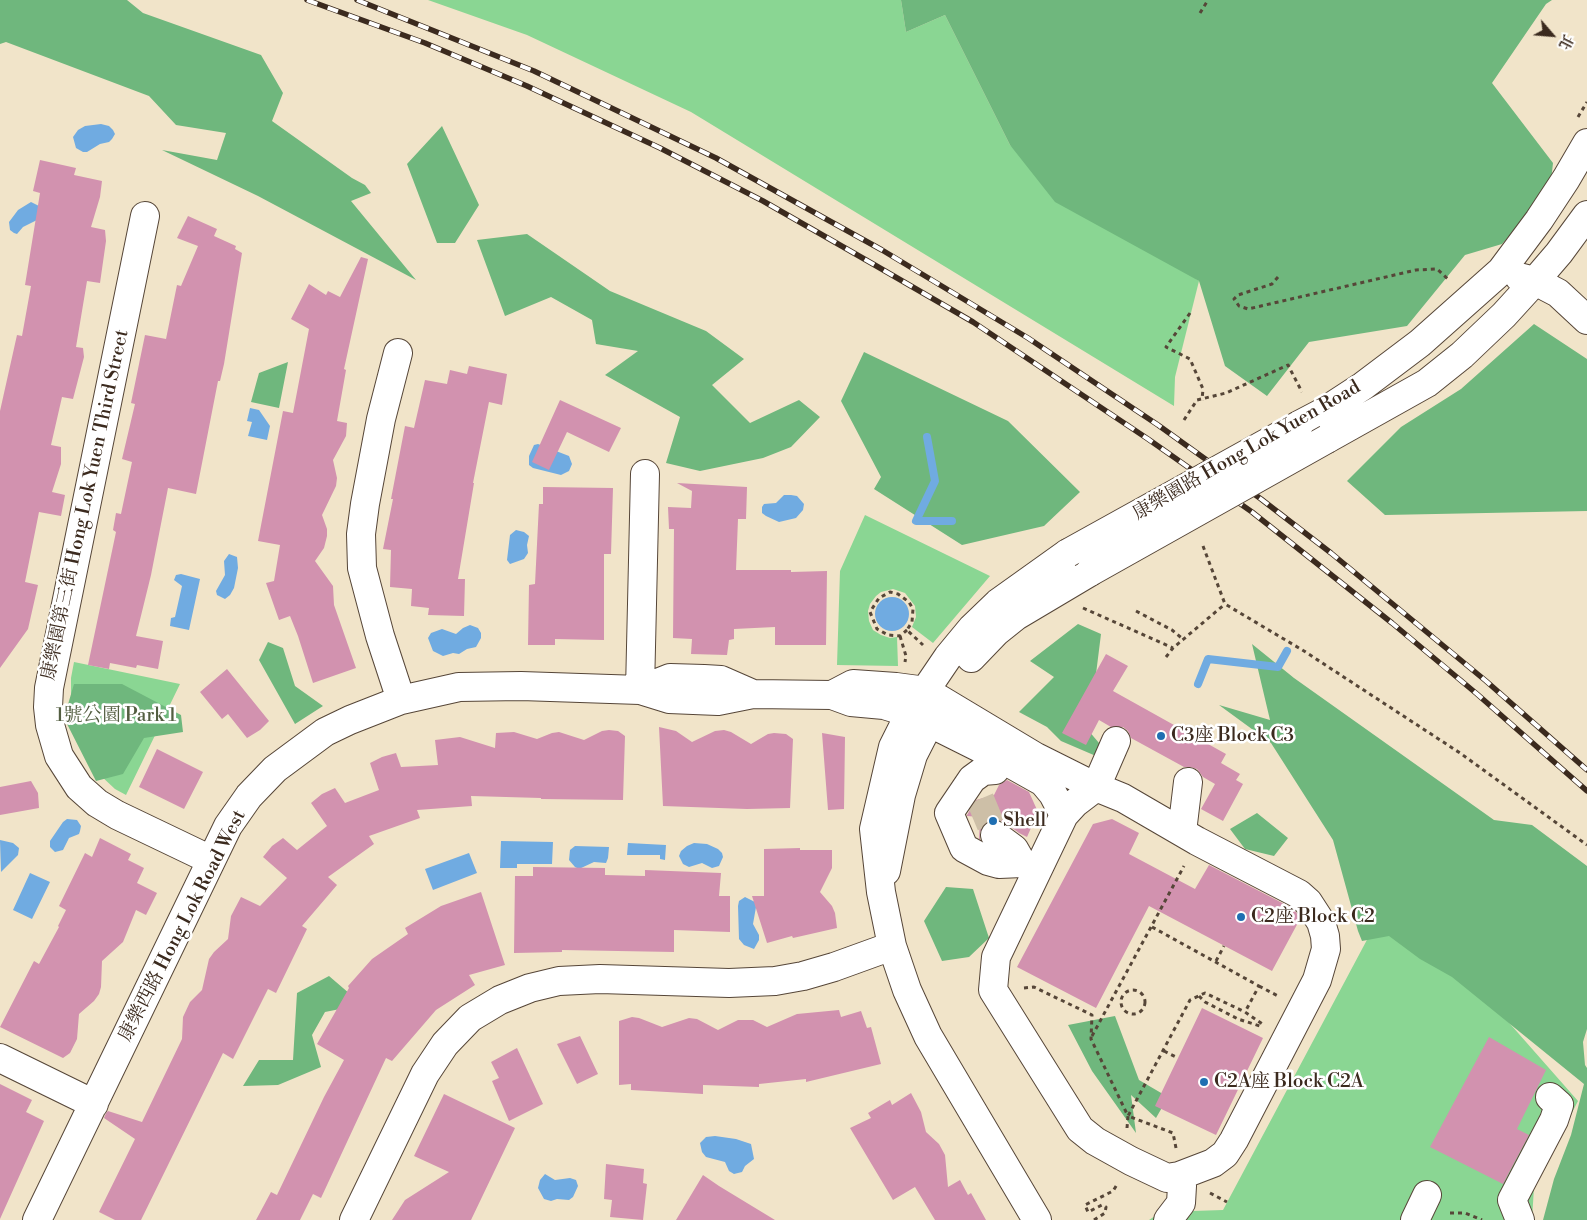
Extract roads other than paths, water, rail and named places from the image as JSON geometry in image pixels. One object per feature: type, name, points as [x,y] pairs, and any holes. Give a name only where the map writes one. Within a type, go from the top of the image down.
[{"type":"street","name":"康樂園路 Hong Lok Yuen Road","points":[[927,707],[948,658],[972,628],[998,603],[1068,553],[1320,414],[1363,386],[1448,320],[1501,271],[1540,220],[1566,179],[1580,133]]},
{"type":"street","name":"康樂園路 Hong Lok Yuen Road","points":[[927,707],[976,650],[996,632],[1056,591],[1413,391],[1447,368],[1504,315],[1535,282],[1587,215]]},
{"type":"street","name":"康樂園第三街 Hong Lok Yuen Third Street","points":[[145,216],[48,688],[48,707],[50,725],[59,756],[79,787],[97,803],[117,815],[211,860]]},
{"type":"street","points":[[1501,271],[1535,282],[1558,293],[1587,320]]},
{"type":"street","points":[[398,353],[381,419],[361,534],[362,568],[380,636],[400,700]]},
{"type":"street","points":[[640,690],[645,474]]},
{"type":"street","name":"康樂西路 Hong Lok Road West","points":[[37,1220],[228,826],[250,796],[275,769],[324,732],[400,700],[459,687],[521,686],[640,690],[670,678],[721,680],[753,694],[832,695],[851,702],[927,707]]},
{"type":"street","points":[[927,707],[998,764],[1043,782],[1054,794],[1064,815]]},
{"type":"street","points":[[927,707],[1123,798],[1190,837],[1299,894],[1308,902],[1321,922],[1326,949],[1317,980],[1234,1140],[1225,1154],[1213,1163],[1177,1163]]},
{"type":"street","points":[[927,707],[893,747],[874,829],[881,892],[892,946],[907,990],[928,1036],[1037,1220]]},
{"type":"street","points":[[1116,742],[1096,787],[1075,803],[1064,815],[1029,867],[996,957],[993,990],[1080,1129],[1095,1141],[1167,1178],[1177,1163]]},
{"type":"street","points":[[980,799],[998,764]]},
{"type":"street","points":[[998,764],[972,779],[949,813],[964,848],[988,861],[1029,867]]},
{"type":"street","points":[[1188,782],[1190,837]]},
{"type":"street","points":[[995,835],[1014,849],[1029,867]]},
{"type":"street","points":[[354,1220],[430,1066],[445,1044],[470,1018],[500,1000],[530,988],[559,982],[600,979],[729,983],[774,981],[803,976],[834,967],[892,946]]},
{"type":"street","points":[[0,1058],[94,1104]]},
{"type":"street","points":[[1520,1220],[1512,1200],[1554,1120],[1559,1105],[1550,1097]]},
{"type":"street","points":[[1168,1220],[1182,1203],[1182,1186],[1177,1163]]},
{"type":"street","points":[[1415,1220],[1427,1195]]},
{"type":"water","points":[[101,124],[109,126],[115,134],[109,142],[100,144],[87,152],[76,148],[73,137],[78,130],[85,126]]},
{"type":"water","points":[[31,202],[39,206],[37,220],[23,227],[17,234],[14,233],[10,230],[9,222],[18,210]]},
{"type":"water","points":[[250,408],[259,410],[270,426],[267,440],[248,436],[252,422],[247,421]]},
{"type":"water","points":[[538,444],[569,456],[572,464],[569,471],[561,475],[533,468],[529,465],[529,456],[534,445]]},
{"type":"water","points":[[784,495],[797,496],[804,504],[803,510],[796,518],[779,522],[762,513],[764,504],[776,503]]},
{"type":"water","points":[[516,530],[524,532],[529,536],[528,553],[524,559],[510,564],[507,560],[510,535]]},
{"type":"water","points":[[229,554],[237,557],[238,568],[234,588],[225,599],[217,595],[216,591],[225,575],[224,561]]},
{"type":"water","points":[[181,574],[200,579],[189,630],[170,626],[171,618],[175,617],[182,586],[174,580],[176,575]]},
{"type":"water","points":[[892,597],[904,602],[909,614],[904,626],[892,631],[880,626],[875,614],[880,602]]},
{"type":"water","points":[[470,625],[478,628],[481,633],[481,638],[476,647],[467,649],[459,654],[453,653],[443,656],[433,651],[428,638],[431,633],[442,629],[456,634]]},
{"type":"water","points":[[67,819],[77,820],[81,826],[79,834],[69,838],[63,850],[55,852],[50,847],[50,841]]},
{"type":"water","points":[[0,840],[13,843],[19,848],[18,855],[1,872]]},
{"type":"water","points":[[501,841],[553,842],[552,864],[517,864],[517,868],[500,868]]},
{"type":"water","points":[[628,843],[666,845],[665,860],[660,859],[660,855],[627,855]]},
{"type":"water","points":[[694,843],[707,844],[718,849],[723,857],[719,866],[712,868],[702,863],[689,867],[683,864],[679,856],[681,851]]},
{"type":"water","points":[[575,846],[609,847],[606,863],[594,862],[579,869],[575,867],[569,860],[570,850]]},
{"type":"water","points":[[469,853],[477,873],[433,890],[425,869]]},
{"type":"water","points":[[30,873],[50,882],[32,919],[13,910]]},
{"type":"water","points":[[745,897],[755,902],[756,907],[753,924],[759,935],[759,940],[754,949],[744,945],[739,939],[738,906],[739,901]]},
{"type":"water","points":[[715,1136],[736,1139],[751,1144],[754,1159],[745,1166],[742,1172],[734,1174],[729,1171],[725,1162],[706,1157],[702,1152],[700,1143],[706,1137]]},
{"type":"water","points":[[545,1174],[555,1180],[570,1178],[576,1180],[578,1186],[573,1197],[569,1200],[557,1199],[551,1201],[544,1199],[538,1188],[540,1180]]},
{"type":"waterway","points":[[927,437],[935,481],[916,521],[952,521]]},
{"type":"waterway","points":[[1198,684],[1208,659],[1278,667],[1287,651]]},
{"type":"tunnel","points":[[980,799],[995,835]]},
{"type":"railway","points":[[307,0],[425,43],[527,86],[660,148],[763,201],[973,322],[1148,439],[1252,512],[1392,623],[1477,694],[1587,791]]},
{"type":"railway","points":[[357,0],[534,71],[716,158],[882,250],[1028,338],[1158,425],[1261,499],[1331,553],[1486,681],[1587,770]]},
{"type":"place","name":"C3座 Block C3","points":[[1161,736]]},
{"type":"place","name":"Shell","points":[[993,821]]},
{"type":"place","name":"C2座 Block C2","points":[[1241,917]]},
{"type":"place","name":"C2A座 Block C2A","points":[[1204,1082]]},
{"type":"park label","name":"1號公園 Park 1","points":[[116,716]]}]
